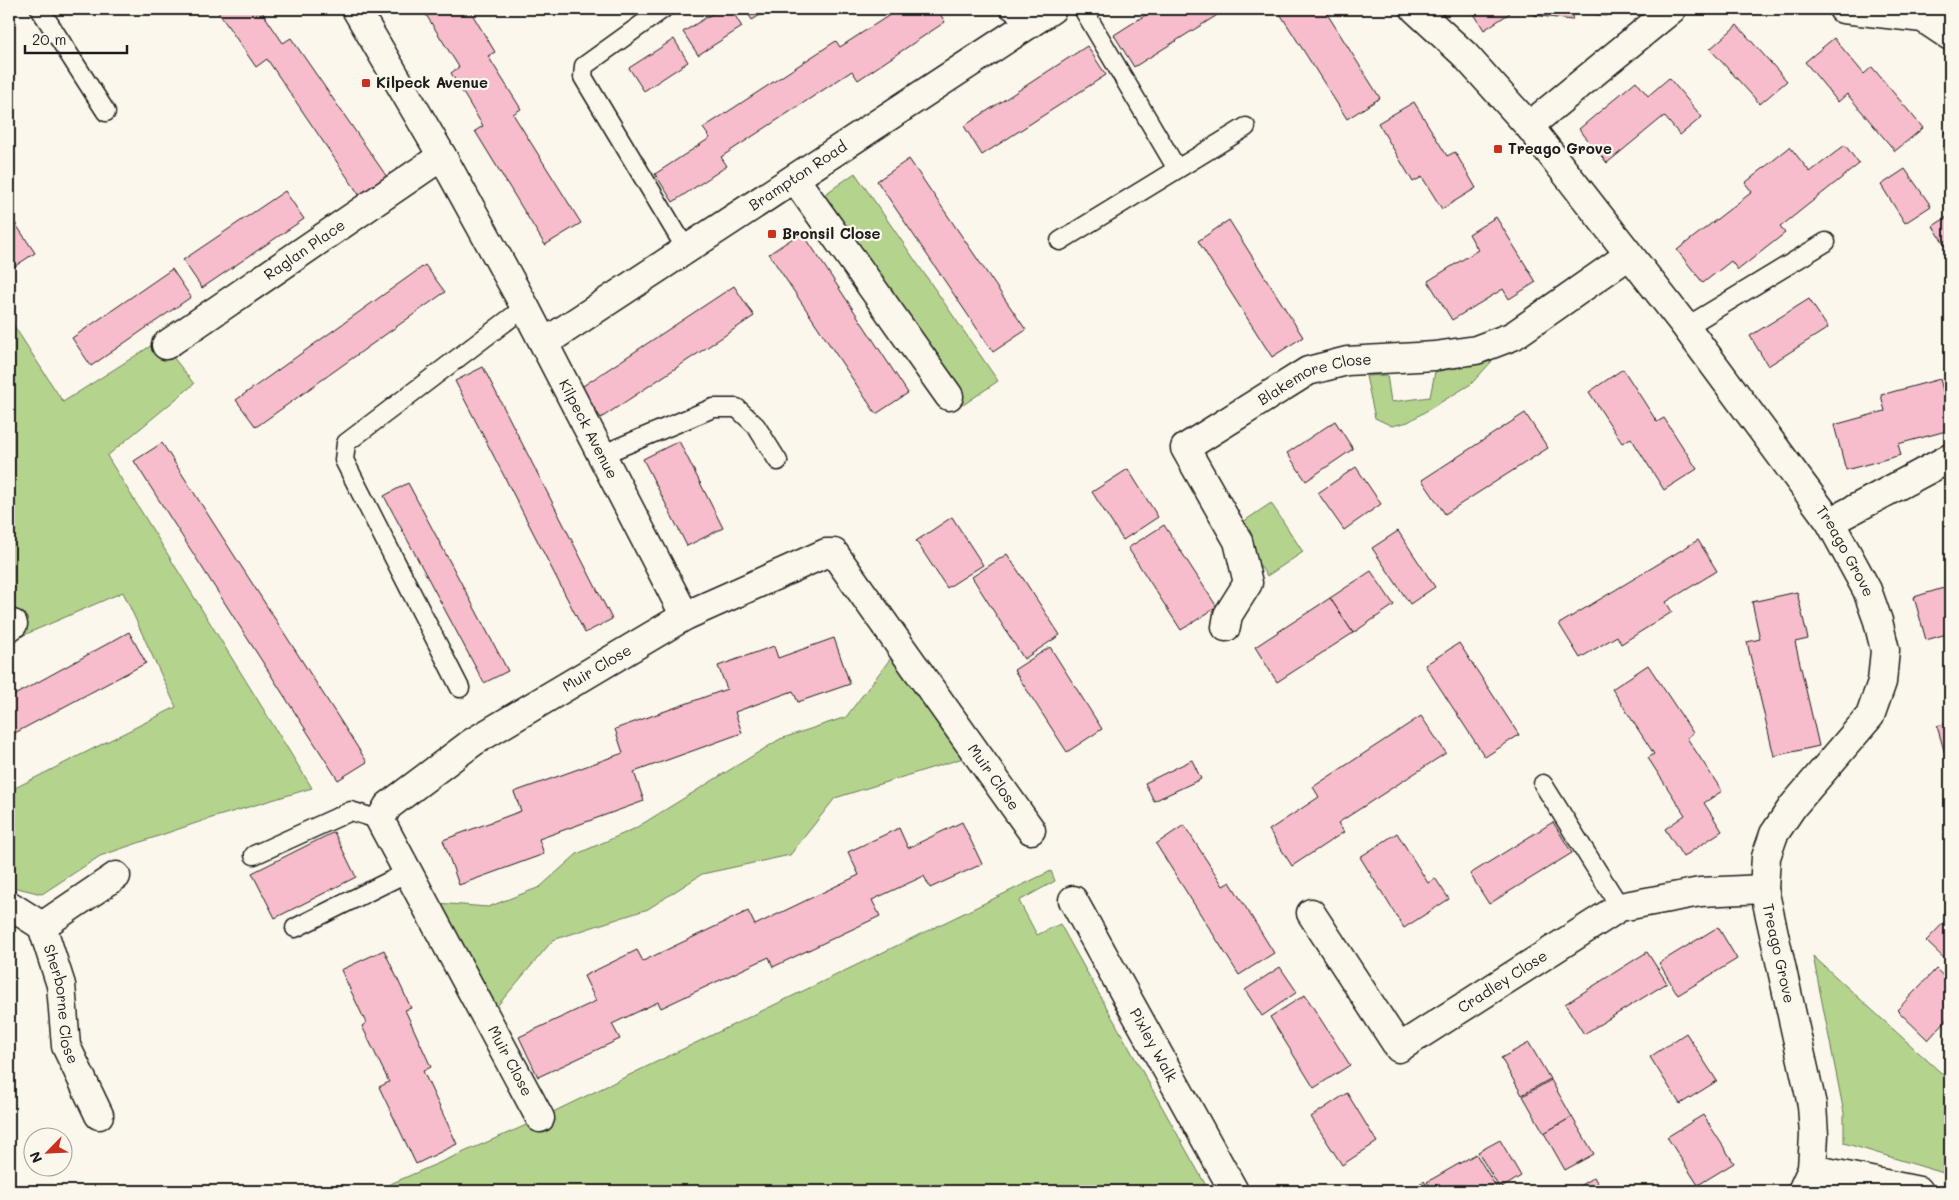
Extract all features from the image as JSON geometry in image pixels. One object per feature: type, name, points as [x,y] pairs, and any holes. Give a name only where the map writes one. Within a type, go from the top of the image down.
[{"type":"street","name":"Kilpeck Avenue","points":[[356,9],[442,156],[525,307],[685,616]]},
{"type":"street","name":"Treago Grove","points":[[1415,9],[1464,54],[1529,126],[1686,327],[1830,522],[1866,590],[1878,621],[1885,650],[1882,682],[1870,716],[1793,806],[1774,834],[1766,857],[1764,889],[1812,1105],[1814,1135],[1807,1180]]},
{"type":"street","points":[[1529,126],[1672,9]]},
{"type":"street","points":[[1843,9],[1923,18],[1950,36]]},
{"type":"street","name":"Brampton Road","points":[[544,343],[795,178],[1030,13]]},
{"type":"street","name":"Raglan Place","points":[[166,345],[442,156]]},
{"type":"street","points":[[795,178],[949,396]]},
{"type":"street","name":"Blakemore Close","points":[[1226,627],[1228,615],[1248,583],[1238,541],[1185,448],[1308,371],[1347,362],[1435,356],[1476,350],[1513,336],[1629,255]]},
{"type":"street","points":[[1830,522],[1950,458]]},
{"type":"street","name":"Muir Close","points":[[540,1118],[380,820],[388,806],[473,742],[685,616],[826,553],[834,553],[1031,830]]},
{"type":"street","points":[[42,926],[116,876]]},
{"type":"street","name":"Cradley Close","points":[[1311,913],[1399,1048],[1620,907],[1700,892],[1764,889]]},
{"type":"street","name":"Pixley Walk","points":[[1073,900],[1234,1191]]},
{"type":"street","name":"Sherborne Close","points":[[9,905],[42,926],[61,985],[66,1046],[99,1115]]},
{"type":"street","points":[[1807,1180],[1919,1191]]},
{"type":"lane","points":[[40,9],[106,112]]},
{"type":"lane","points":[[663,9],[584,66],[583,77],[686,249]]},
{"type":"lane","points":[[1083,9],[1177,169]]},
{"type":"lane","points":[[1060,241],[1246,127]]},
{"type":"lane","points":[[1686,327],[1826,242]]},
{"type":"lane","points":[[460,688],[344,460],[346,443],[525,307]]},
{"type":"lane","points":[[601,455],[713,408],[737,408],[756,426],[778,461]]},
{"type":"lane","points":[[1542,784],[1620,907]]},
{"type":"lane","points":[[254,855],[351,811],[380,820]]},
{"type":"lane","points":[[295,928],[408,872]]},
{"type":"green space","points":[[855,173],[998,381],[963,405],[821,197]]},
{"type":"green space","points":[[9,318],[63,402],[160,340],[194,384],[107,456],[312,788],[205,820],[100,856],[42,894],[9,886],[9,791],[176,707],[123,592],[17,638],[9,612]]},
{"type":"green space","points":[[1492,361],[1471,384],[1408,422],[1392,426],[1375,418],[1366,376],[1387,375],[1391,402],[1430,397],[1435,372]]},
{"type":"green space","points":[[1271,503],[1303,552],[1267,576],[1234,528]]},
{"type":"green space","points":[[900,646],[976,754],[835,798],[790,855],[702,874],[648,909],[553,940],[487,1018],[424,902],[488,907],[540,887],[577,854],[634,829],[780,739],[846,717]]},
{"type":"green space","points":[[1051,871],[1055,881],[1019,901],[1037,935],[1060,924],[1209,1191],[381,1191],[381,1188],[522,1127]]},
{"type":"green space","points":[[1813,956],[1950,1081],[1950,1175],[1844,1143],[1844,1113]]},
{"type":"building","points":[[216,9],[260,9],[283,43],[291,38],[387,177],[360,196],[267,59],[256,67]]},
{"type":"building","points":[[469,9],[495,52],[488,56],[521,109],[513,114],[581,223],[545,245],[475,131],[483,126],[451,73],[459,67],[423,10]]},
{"type":"building","points":[[720,9],[731,9],[742,27],[698,55],[683,32]]},
{"type":"building","points":[[745,9],[770,9],[752,20]]},
{"type":"building","points":[[899,9],[937,9],[945,22],[858,80],[852,71],[721,157],[727,166],[673,202],[655,174],[710,138],[703,128],[836,41],[840,47]]},
{"type":"building","points":[[1155,9],[1227,9],[1134,67],[1114,35]]},
{"type":"building","points":[[1277,9],[1324,9],[1380,98],[1347,119]]},
{"type":"building","points":[[1471,9],[1508,9],[1510,13],[1484,30]]},
{"type":"building","points":[[1534,9],[1608,9],[1607,16],[1573,11],[1572,20],[1533,15]]},
{"type":"building","points":[[1737,25],[1787,81],[1760,104],[1710,49]]},
{"type":"building","points":[[1834,38],[1864,74],[1872,67],[1923,128],[1895,151],[1847,94],[1838,102],[1805,62]]},
{"type":"building","points":[[674,39],[688,62],[644,91],[629,68]]},
{"type":"building","points":[[1087,46],[1106,75],[982,155],[964,126]]},
{"type":"building","points":[[1669,78],[1702,117],[1680,135],[1664,116],[1607,163],[1579,129],[1636,81],[1648,96]]},
{"type":"building","points":[[1414,102],[1447,156],[1455,152],[1476,188],[1442,209],[1422,177],[1413,182],[1378,123]]},
{"type":"building","points":[[1950,127],[1950,139],[1944,132]]},
{"type":"building","points":[[1845,145],[1859,164],[1780,227],[1785,233],[1738,270],[1731,261],[1703,283],[1677,250],[1752,192],[1745,183],[1790,147],[1810,172]]},
{"type":"building","points":[[909,159],[1026,330],[993,352],[877,181]]},
{"type":"building","points":[[1905,169],[1931,206],[1905,223],[1881,185]]},
{"type":"building","points":[[285,191],[304,219],[202,288],[183,260]]},
{"type":"building","points":[[9,214],[35,253],[9,270]]},
{"type":"building","points":[[1950,215],[1950,253],[1933,226]]},
{"type":"building","points":[[1496,217],[1536,282],[1509,299],[1503,289],[1452,320],[1428,281],[1478,250],[1469,234]]},
{"type":"building","points":[[1229,220],[1303,337],[1272,357],[1198,241]]},
{"type":"building","points":[[802,232],[908,393],[876,414],[769,254]]},
{"type":"building","points":[[425,265],[445,292],[256,427],[236,400]]},
{"type":"building","points":[[172,269],[191,297],[91,366],[72,338]]},
{"type":"building","points":[[734,286],[754,316],[601,418],[580,388]]},
{"type":"building","points":[[1809,299],[1828,328],[1768,366],[1750,336]]},
{"type":"building","points":[[483,367],[612,619],[585,633],[455,381]]},
{"type":"building","points":[[1623,369],[1657,422],[1664,418],[1697,469],[1664,490],[1631,438],[1622,443],[1589,392]]},
{"type":"building","points":[[1940,379],[1950,417],[1950,430],[1898,444],[1901,455],[1846,470],[1834,425],[1885,411],[1881,395]]},
{"type":"building","points":[[1525,413],[1548,448],[1445,514],[1422,480]]},
{"type":"building","points":[[1335,421],[1353,449],[1306,481],[1287,453]]},
{"type":"building","points":[[679,441],[723,528],[687,546],[643,459]]},
{"type":"building","points":[[162,443],[367,762],[338,780],[134,461]]},
{"type":"building","points":[[1356,467],[1381,504],[1344,530],[1318,493]]},
{"type":"building","points":[[1128,469],[1158,517],[1123,540],[1092,492]]},
{"type":"building","points":[[408,483],[508,671],[484,683],[384,496]]},
{"type":"building","points":[[952,517],[983,565],[947,588],[916,541]]},
{"type":"building","points":[[1164,525],[1217,607],[1181,630],[1128,548]]},
{"type":"building","points":[[1398,531],[1435,587],[1410,604],[1372,548]]},
{"type":"building","points":[[1698,540],[1717,571],[1666,602],[1672,612],[1621,644],[1617,636],[1580,658],[1559,624]]},
{"type":"building","points":[[1007,554],[1060,635],[1024,659],[972,577]]},
{"type":"building","points":[[1371,571],[1394,605],[1353,633],[1330,598]]},
{"type":"building","points":[[1950,586],[1950,633],[1926,640],[1914,597]]},
{"type":"building","points":[[1797,592],[1808,639],[1795,642],[1819,746],[1774,756],[1747,642],[1760,639],[1752,602]]},
{"type":"building","points":[[1330,598],[1353,633],[1277,682],[1255,647]]},
{"type":"building","points":[[129,632],[146,663],[13,734],[9,725],[9,698]]},
{"type":"building","points":[[834,638],[850,684],[798,702],[793,691],[735,712],[742,733],[634,772],[644,801],[539,839],[544,854],[459,885],[443,840],[521,811],[514,792],[623,753],[615,729],[727,689],[718,666],[774,646],[778,658]]},
{"type":"building","points":[[1459,643],[1519,735],[1485,757],[1425,665]]},
{"type":"building","points":[[1050,647],[1102,729],[1067,752],[1014,670]]},
{"type":"building","points":[[1648,665],[1693,733],[1687,738],[1722,791],[1704,803],[1722,831],[1683,857],[1665,829],[1685,815],[1648,758],[1654,754],[1612,689]]},
{"type":"building","points":[[1421,716],[1446,753],[1338,823],[1344,832],[1292,866],[1269,830],[1319,797],[1313,787]]},
{"type":"building","points":[[1950,722],[1950,768],[1949,768],[1937,726]]},
{"type":"building","points":[[1192,760],[1201,779],[1154,801],[1145,783]]},
{"type":"building","points":[[962,822],[982,864],[930,888],[924,876],[872,900],[880,916],[773,967],[769,957],[661,1008],[658,1002],[612,1024],[620,1039],[538,1077],[519,1037],[596,1001],[584,976],[637,950],[643,961],[748,911],[755,925],[859,875],[848,852],[899,828],[908,848]]},
{"type":"building","points":[[1553,822],[1572,853],[1489,904],[1470,874]]},
{"type":"building","points":[[1184,825],[1223,886],[1230,882],[1274,953],[1239,975],[1156,844]]},
{"type":"building","points":[[334,832],[356,877],[275,918],[252,873]]},
{"type":"building","points":[[1397,833],[1428,883],[1435,878],[1449,899],[1404,928],[1360,857]]},
{"type":"building","points":[[1950,916],[1950,964],[1926,941]]},
{"type":"building","points":[[1718,927],[1737,959],[1678,995],[1659,963]]},
{"type":"building","points":[[384,950],[411,1008],[405,1010],[431,1067],[423,1071],[457,1144],[416,1164],[379,1087],[389,1082],[362,1026],[366,1023],[341,970]]},
{"type":"building","points":[[1647,952],[1667,983],[1584,1034],[1565,1004]]},
{"type":"building","points":[[1280,967],[1297,992],[1262,1016],[1245,990]]},
{"type":"building","points":[[1936,969],[1950,982],[1950,1016],[1928,1040],[1897,1010]]},
{"type":"building","points":[[1305,995],[1350,1065],[1314,1088],[1270,1017]]},
{"type":"building","points":[[1686,1033],[1717,1081],[1680,1104],[1650,1057]]},
{"type":"building","points":[[1529,1043],[1550,1079],[1522,1095],[1501,1058]]},
{"type":"building","points":[[1551,1080],[1572,1117],[1544,1133],[1523,1096]]},
{"type":"building","points":[[1347,1093],[1377,1142],[1342,1165],[1311,1117]]},
{"type":"building","points":[[1703,1115],[1734,1163],[1698,1185],[1667,1137]]},
{"type":"building","points":[[1572,1117],[1594,1154],[1565,1170],[1544,1133]]},
{"type":"building","points":[[1500,1140],[1521,1176],[1500,1189],[1478,1152]]},
{"type":"building","points":[[1476,1154],[1498,1190],[1433,1191],[1427,1182]]},
{"type":"building","points":[[1594,1177],[1602,1191],[1571,1191]]},
{"type":"building","points":[[1424,1181],[1430,1191],[1408,1191]]},
{"type":"place","name":"Kilpeck Avenue","points":[[366,83]]},
{"type":"place","name":"Treago Grove","points":[[1498,149]]},
{"type":"place","name":"Bronsil Close","points":[[772,234]]}]
